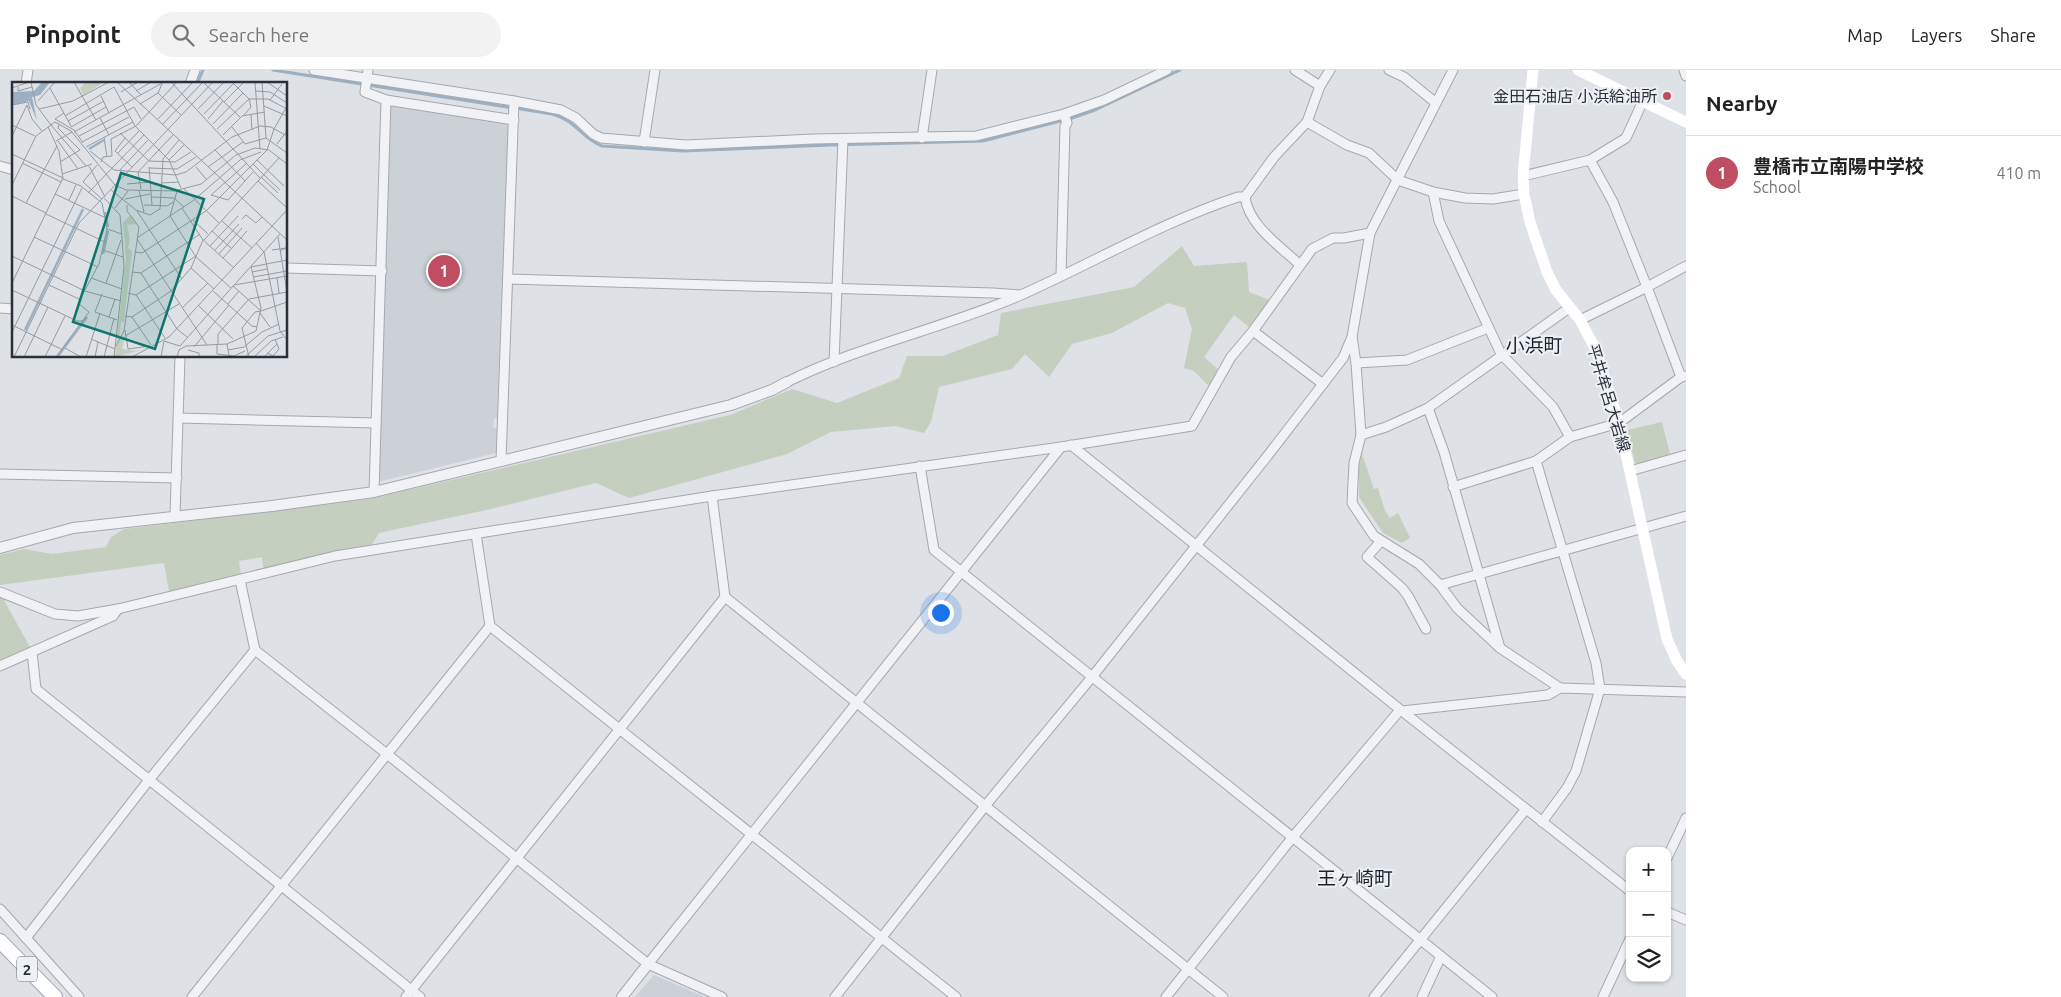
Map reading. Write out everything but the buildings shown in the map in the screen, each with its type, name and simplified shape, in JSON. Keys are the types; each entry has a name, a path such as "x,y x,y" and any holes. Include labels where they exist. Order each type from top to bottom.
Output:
{"main road":[{"name":"平井牟呂大岩線","path":"1533,70 1523,176 1524,194 1530,222 1546,272 1569,308 1580,320 1595,348 1619,423 1667,639 1677,662 1686,674"},
{"path":"1578,70 1686,122"},
{"name":"2","path":"0,941 55,997"}],"street":[{"path":"191,82 195,70"},
{"path":"314,70 367,74 568,113 593,134 601,138 686,145 843,144 989,134 1064,114 1112,96 1166,70"},
{"path":"644,142 656,70"},
{"path":"922,138 932,70"},
{"path":"1295,70 1320,86"},
{"path":"1300,265 1262,230 1247,207 1245,197 1274,157 1307,122 1320,86 1330,70"},
{"path":"1388,70 1404,77 1436,103"},
{"path":"835,997 985,806 1092,677 1343,358 1352,337 1370,233 1453,70"},
{"path":"1684,70 1686,76"},
{"path":"367,74 365,92 386,100 514,116"},
{"path":"374,492 386,100"},
{"path":"501,461 514,101"},
{"path":"1523,176 1590,160 1626,138 1643,102"},
{"path":"1061,275 1065,126 1068,124 1064,114"},
{"path":"1307,122 1347,145 1369,153 1398,180 1433,192 1465,198 1493,199 1524,194"},
{"path":"834,362 843,144"},
{"path":"1453,487 1536,461 1570,437 1619,423 1683,377 1613,202 1590,160"},
{"path":"1433,192 1439,221 1488,328 1502,354 1553,407 1570,437"},
{"path":"0,548 73,528 272,506 374,492 731,405 772,390 834,362 1020,295 1190,214 1238,197 1245,197"},
{"path":"0,592 63,616 78,616 118,610 335,556 712,496 1062,447 1192,426 1231,357 1253,331 1312,249 1333,238 1370,233"},
{"path":"1580,320 1686,266"},
{"path":"288,268 382,271"},
{"path":"508,279 1020,295"},
{"path":"1361,435 1386,427 1428,408 1569,308"},
{"path":"1356,363 1407,360 1488,328"},
{"path":"1253,331 1323,384"},
{"path":"1352,337 1356,363 1361,435 1354,463 1352,503 1374,536 1420,564 1440,585 1457,608 1500,648 1560,688"},
{"path":"175,516 180,358"},
{"path":"1428,408 1444,452 1500,648"},
{"path":"179,418 376,424"},
{"path":"1071,445 1626,888"},
{"path":"622,997 1062,447"},
{"path":"1630,471 1686,454"},
{"path":"1536,461 1596,663 1600,689 1576,771 1567,788 1542,822"},
{"path":"920,466 934,550 1492,997"},
{"path":"0,474 177,478"},
{"path":"712,496 725,597 1223,997"},
{"path":"1440,585 1562,550 1642,530 1686,516"},
{"path":"476,534 490,626 956,997"},
{"path":"1381,541 1367,557 1402,588 1426,629"},
{"path":"240,580 255,650 648,964 722,997"},
{"path":"409,994 725,597"},
{"path":"0,666 113,616 118,610"},
{"path":"192,997 490,626"},
{"path":"26,938 149,780 255,650"},
{"path":"32,652 36,690 282,886 409,994 420,997"},
{"path":"1166,997 1292,838 1401,710 1548,695 1560,688 1686,692"},
{"path":"1374,997 1526,809"},
{"path":"1671,850 1686,818"},
{"path":"0,909 79,997"},
{"path":"1671,914 1686,920"},
{"path":"1603,997 1626,948"},
{"path":"1422,997 1441,956"}],"shaded area":[{"path":"391,106 508,124 497,418 494,418 493,428 497,428 496,453 378,482"},
{"path":"654,975 705,997 635,997"}],"green space":[{"path":"1182,246 1194,266 1247,262 1249,292 1270,300 1249,327 1234,315 1204,357 1218,369 1209,386 1194,371 1184,368 1192,329 1185,308 1168,303 1112,333 1072,344 1049,377 1025,354 1012,369 939,387 931,422 924,433 895,426 831,432 787,454 629,498 596,483 491,509 379,533 371,546 264,572 262,557 239,561 241,575 169,591 164,563 0,585 0,555 24,549 52,554 106,547 111,537 124,529 370,499 730,415 792,389 837,403 899,378 907,356 943,356 998,335 1001,313 1134,287"},
{"path":"1662,422 1670,454 1638,464 1635,463 1627,430"},
{"path":"1362,454 1374,489 1378,488 1385,511 1390,518 1398,513 1410,538 1402,543 1383,533 1359,497 1359,467"},
{"path":"0,593 31,649 0,663"}],"waterway":[{"path":"198,82 203,70"},
{"path":"273,70 552,114 567,121 589,139 602,146 683,151 983,141 1072,118 1095,110 1180,70"}],"place":[{"name":"金田石油店 小浜給油所","path":"1667,96"},
{"name":"豊橋市立南陽中学校","path":"444,271"}],"district":[{"name":"小浜町","path":"1534,345"},
{"name":"王ヶ崎町","path":"1355,878"}]}
